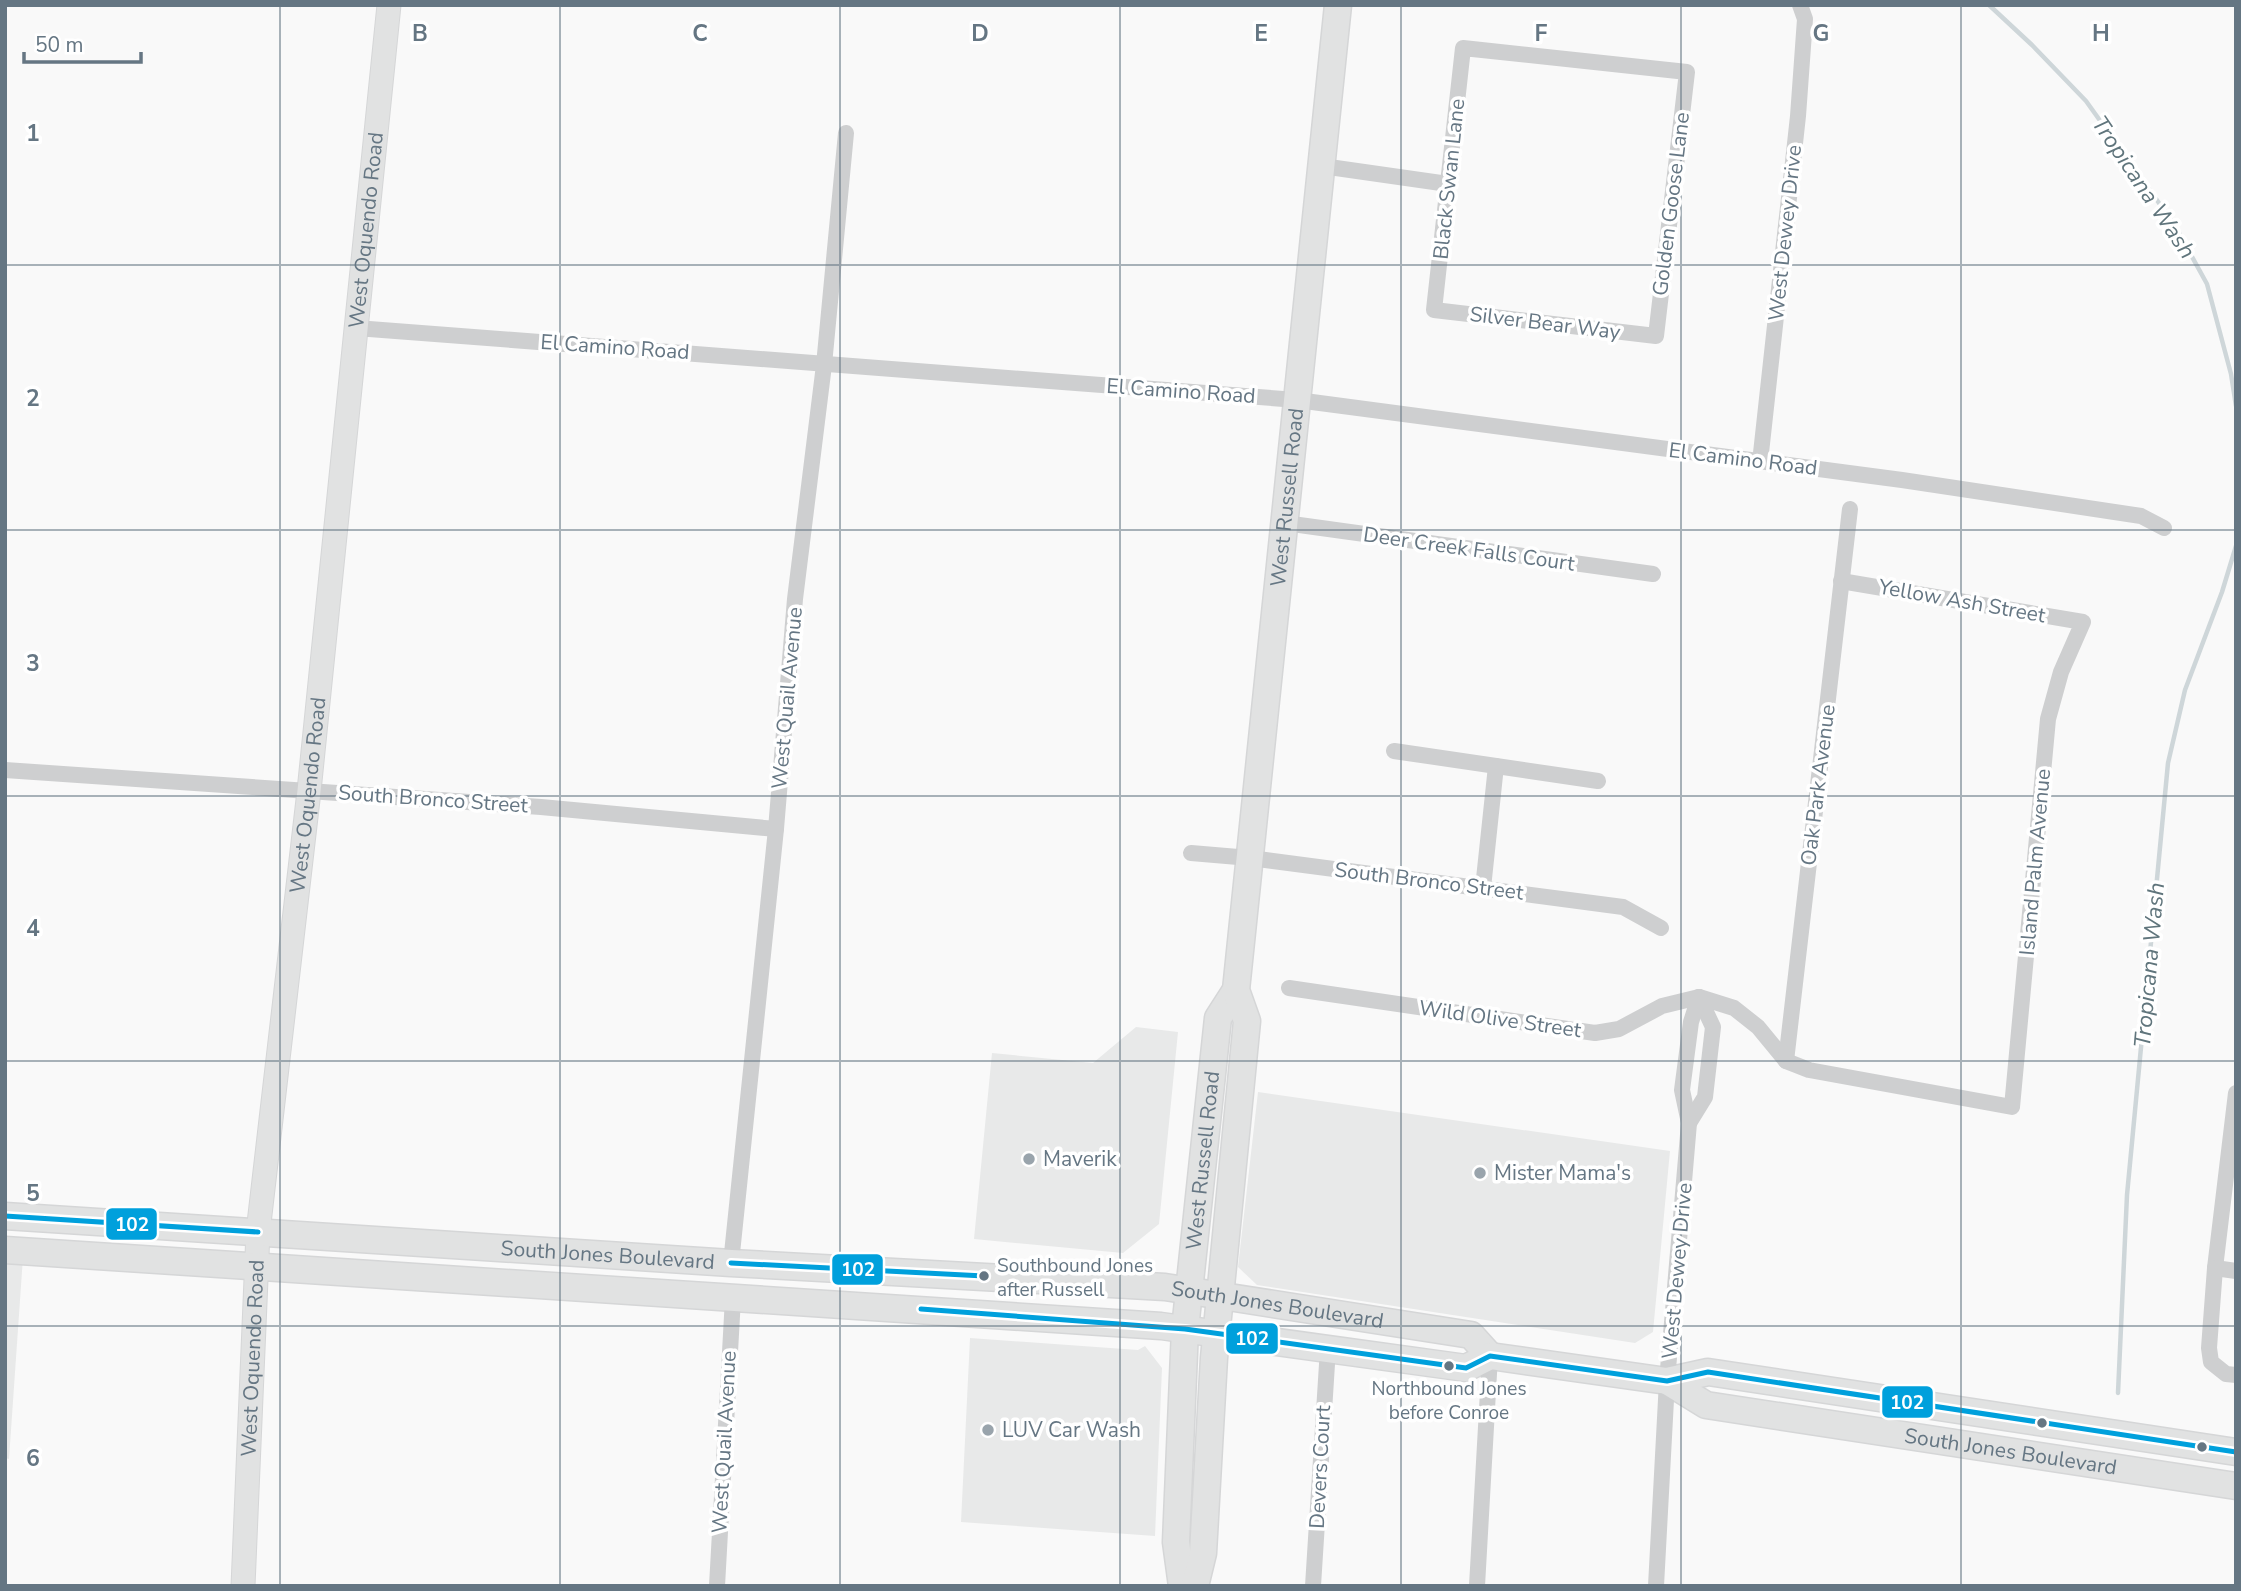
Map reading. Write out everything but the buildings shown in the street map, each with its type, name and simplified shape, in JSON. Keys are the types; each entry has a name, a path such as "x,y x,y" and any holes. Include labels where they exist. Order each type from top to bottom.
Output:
{"main road":[{"name":"West Russell Road","path":"1195,1586 1203,1553 1216,1333 1247,1021 1236,990 1338,5"},
{"name":"West Russell Road","path":"1182,1586 1176,1542 1188,1289 1218,1018 1236,990"},
{"name":"South Jones Boulevard","path":"5,1216 731,1263 1188,1289 1471,1335 1490,1356"},
{"name":"South Jones Boulevard","path":"5,1250 1185,1329 1466,1368 1490,1356 1667,1381 1708,1371 2236,1452"},
{"name":"South Jones Boulevard","path":"1667,1381 1706,1405 2236,1486"},
{"path":"1935,1440 1960,1428 1978,1429 2029,1421"}],"street":[{"name":"West Oquendo Road","path":"243,1586 258,1232 309,791 390,5"},
{"name":"West Dewey Drive","path":"1760,462 1798,116 1805,19 1800,5"},
{"name":"Golden Goose Lane","path":"1463,48 1687,72 1656,336"},
{"name":"Black Swan Lane","path":"1434,310 1463,48"},
{"name":"West Quail Avenue","path":"731,1263 776,829 794,599 824,365 846,133"},
{"path":"1322,166 1448,184"},
{"name":"Silver Bear Way","path":"1434,310 1656,336"},
{"name":"El Camino Road","path":"356,328 1297,400 1902,480 2141,516 2164,528"},
{"name":"Oak Park Avenue","path":"1786,1061 1850,509"},
{"name":"Deer Creek Falls Court","path":"1285,523 1653,575"},
{"name":"Yellow Ash Street","path":"1841,581 2083,622"},
{"name":"Island Palm Avenue","path":"1786,1061 1809,1070 2012,1107 2048,719 2061,673 2083,622"},
{"path":"1394,751 1598,781"},
{"path":"1483,888 1496,766"},
{"name":"South Bronco Street","path":"5,770 541,807 776,829"},
{"name":"South Bronco Street","path":"1191,853 1250,858 1623,907 1661,928"},
{"name":"Wild Olive Street","path":"1289,988 1595,1033 1619,1029 1662,1006 1699,997"},
{"path":"1699,997 1734,1008 1758,1027 1786,1061"},
{"name":"West Dewey Drive","path":"1656,1586 1667,1381 1689,1124 1682,1090 1690,1022 1699,997"},
{"name":"West Dewey Drive","path":"1689,1124 1705,1097 1713,1027 1699,997"},
{"path":"2236,1093 2232,1166 2215,1268 2209,1348 2211,1362 2226,1374 2236,1375"},
{"path":"2215,1268 2236,1271"},
{"name":"West Quail Avenue","path":"717,1586 733,1298"},
{"name":"Devers Court","path":"1313,1586 1328,1348"},
{"path":"1477,1586 1490,1356"}],"shaded area":[{"path":"1136,1027 1178,1032 1159,1224 1123,1253 974,1239 992,1053 1093,1063"},
{"path":"1258,1092 1670,1151 1653,1332 1635,1343 1257,1285 1238,1267"},
{"path":"5,1256 23,1257 9,1459 5,1458"},
{"path":"970,1338 1138,1350 1145,1346 1162,1368 1155,1536 961,1522"}],"waterway":[{"name":"Tropicana Wash","path":"1989,5 2086,101 2174,224 2207,284 2231,374 2236,406"},
{"name":"Tropicana Wash","path":"2118,1393 2127,1195 2168,763 2185,690 2222,592 2236,546"}],"transit line":[{"name":"102","path":"5,1216 258,1232"},
{"name":"102","path":"731,1263 984,1276"},
{"name":"102","path":"921,1309 1185,1329 1466,1368 1490,1356 1667,1381 1708,1372 2236,1452"}],"place":[{"name":"Maverik","path":"1029,1159"},
{"name":"Mister Mama's","path":"1480,1173"},
{"name":"Southbound Jones after Russell","path":"984,1276"},
{"name":"Northbound Jones before Conroe","path":"1449,1366"},
{"name":"LUV Car Wash","path":"988,1430"}]}
